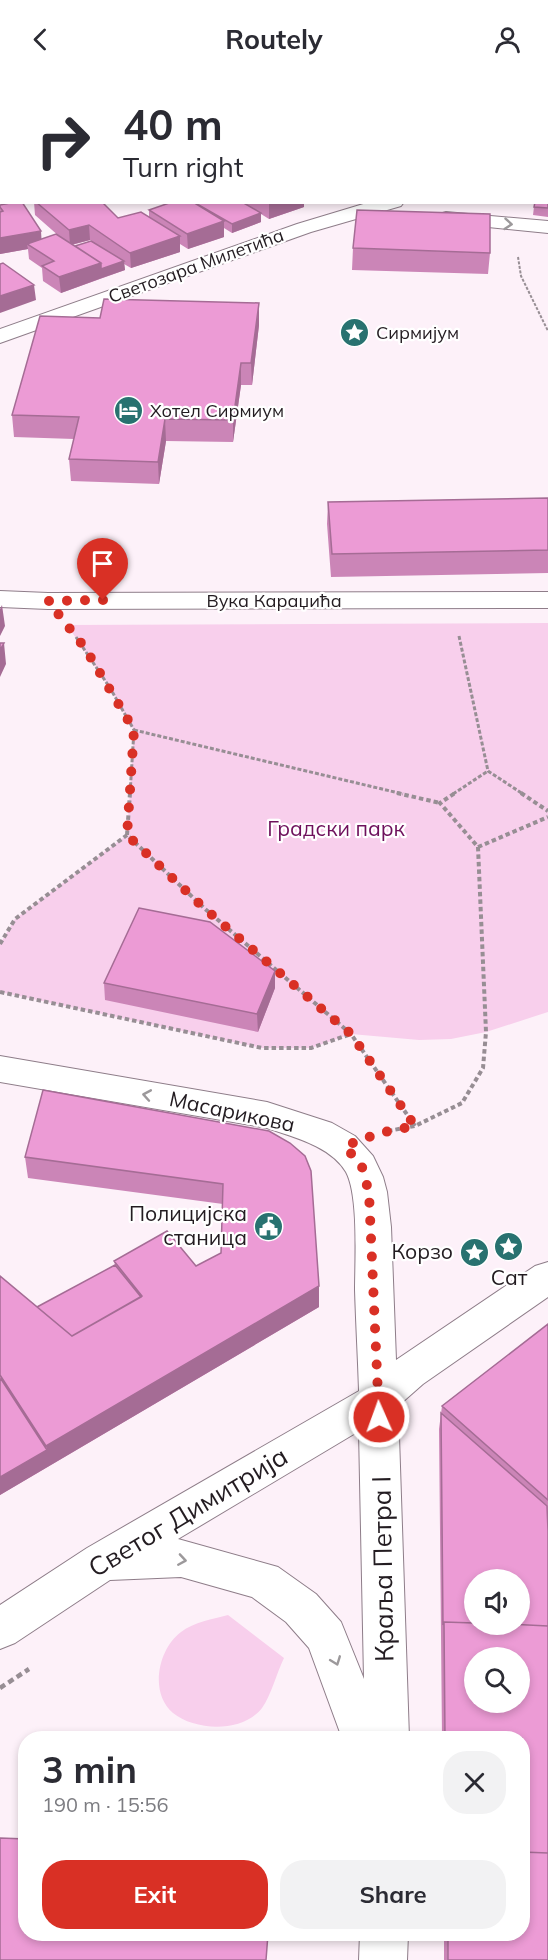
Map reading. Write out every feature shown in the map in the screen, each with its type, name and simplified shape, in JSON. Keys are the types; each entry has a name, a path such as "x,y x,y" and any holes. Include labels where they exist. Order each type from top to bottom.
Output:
{"street":[{"name":"Светозара Милетића","path":"0,336 304,228 388,204"},
{"path":"366,212 548,227"},
{"name":"Вука Караџића","path":"0,599 48,601 548,600"},
{"name":"Масарикова","path":"0,1069 267,1115 310,1129 345,1146 362,1167 369,1193 378,1400"},
{"name":"Светог Димитрија","path":"0,1629 102,1562 378,1400 409,1372 548,1277"},
{"name":"Краља Петра I","path":"378,1400 387,1731"},
{"name":"Краља Петра I","path":"102,1562 181,1558 263,1581 301,1608 326,1636 361,1731"},
{"path":"383,1960 384,1941"}],"path":[{"path":"514,224 521,276 548,331"},
{"path":"451,600 488,771 548,811"},
{"path":"0,944 15,919 127,835 134,730 85,648 48,601"},
{"path":"134,730 441,803 478,848 486,1032 483,1068 462,1102 415,1126 380,1133 345,1146"},
{"path":"441,803 488,771"},
{"path":"478,848 548,817"},
{"path":"127,835 204,908 351,1034 415,1126"},
{"path":"0,992 262,1048 311,1048 351,1034"}],"green space":[{"name":"Градски парк","path":"548,623 548,1012 486,1032 451,1039 419,1040 351,1034 311,1048 262,1048 0,992 0,944 15,919 127,835 134,730 110,688 67,625"},
{"path":"228,1615 284,1658 271,1691 262,1708 243,1722 219,1727 182,1719 173,1713 161,1694 159,1671 162,1660 173,1640 181,1632 198,1623"}],"building":[{"path":"23,204 41,231 0,238 0,212 3,211 0,205"},
{"path":"38,204 104,204 118,218 141,212 180,236 130,253 89,225 69,230"},
{"path":"166,204 196,204 224,221 187,234 149,210"},
{"path":"197,204 245,204 261,213 232,224"},
{"path":"535,204 548,204 548,208 534,207"},
{"path":"357,210 490,214 490,253 353,248"},
{"path":"56,234 101,263 59,277 42,266 54,261 27,244"},
{"path":"91,241 124,261 101,269 101,263 75,246"},
{"path":"3,263 34,285 0,296 0,264"},
{"name":"Хотел Сирмиум","path":"104,299 259,303 251,363 241,363 233,420 165,419 158,462 69,459 79,417 12,415 40,316 100,318"},
{"path":"548,498 548,550 332,554 328,502"},
{"path":"139,908 210,922 275,971 257,1014 104,983"},
{"path":"43,1090 269,1131 290,1143 305,1156 311,1171 319,1286 46,1446 0,1375 0,1276 72,1336 142,1296 114,1261 167,1231 196,1266 221,1253 223,1184 25,1157"},
{"path":"115,1265 141,1297 72,1336 37,1307"},
{"path":"548,1324 548,1500 442,1406"},
{"path":"0,1379 47,1450 0,1477"},
{"path":"441,1413 547,1506 548,1531 548,1626 530,1625 530,1569 464,1569 464,1623 444,1622 443,1625"},
{"path":"444,1622 464,1623 464,1635 530,1635 530,1625 548,1626 548,1853 530,1852 530,1731 445,1731"},
{"path":"0,1838 18,1839 18,1941 267,1941 266,1960 0,1960"},
{"path":"530,1852 548,1853 548,1960 448,1960 448,1941 530,1941"}],"place":[{"name":"Сирмијум","path":"355,333"},
{"name":"Хотел Сирмиум","path":"129,411"},
{"name":"Полицијска станица","path":"268,1226"},
{"name":"Сат","path":"509,1247"},
{"name":"Корзо","path":"474,1252"}],"route":[{"path":"103,600 48,601 85,648 134,730 127,835 204,908 351,1034 415,1126 380,1133 345,1146 362,1167 369,1193 379,1417"}]}
